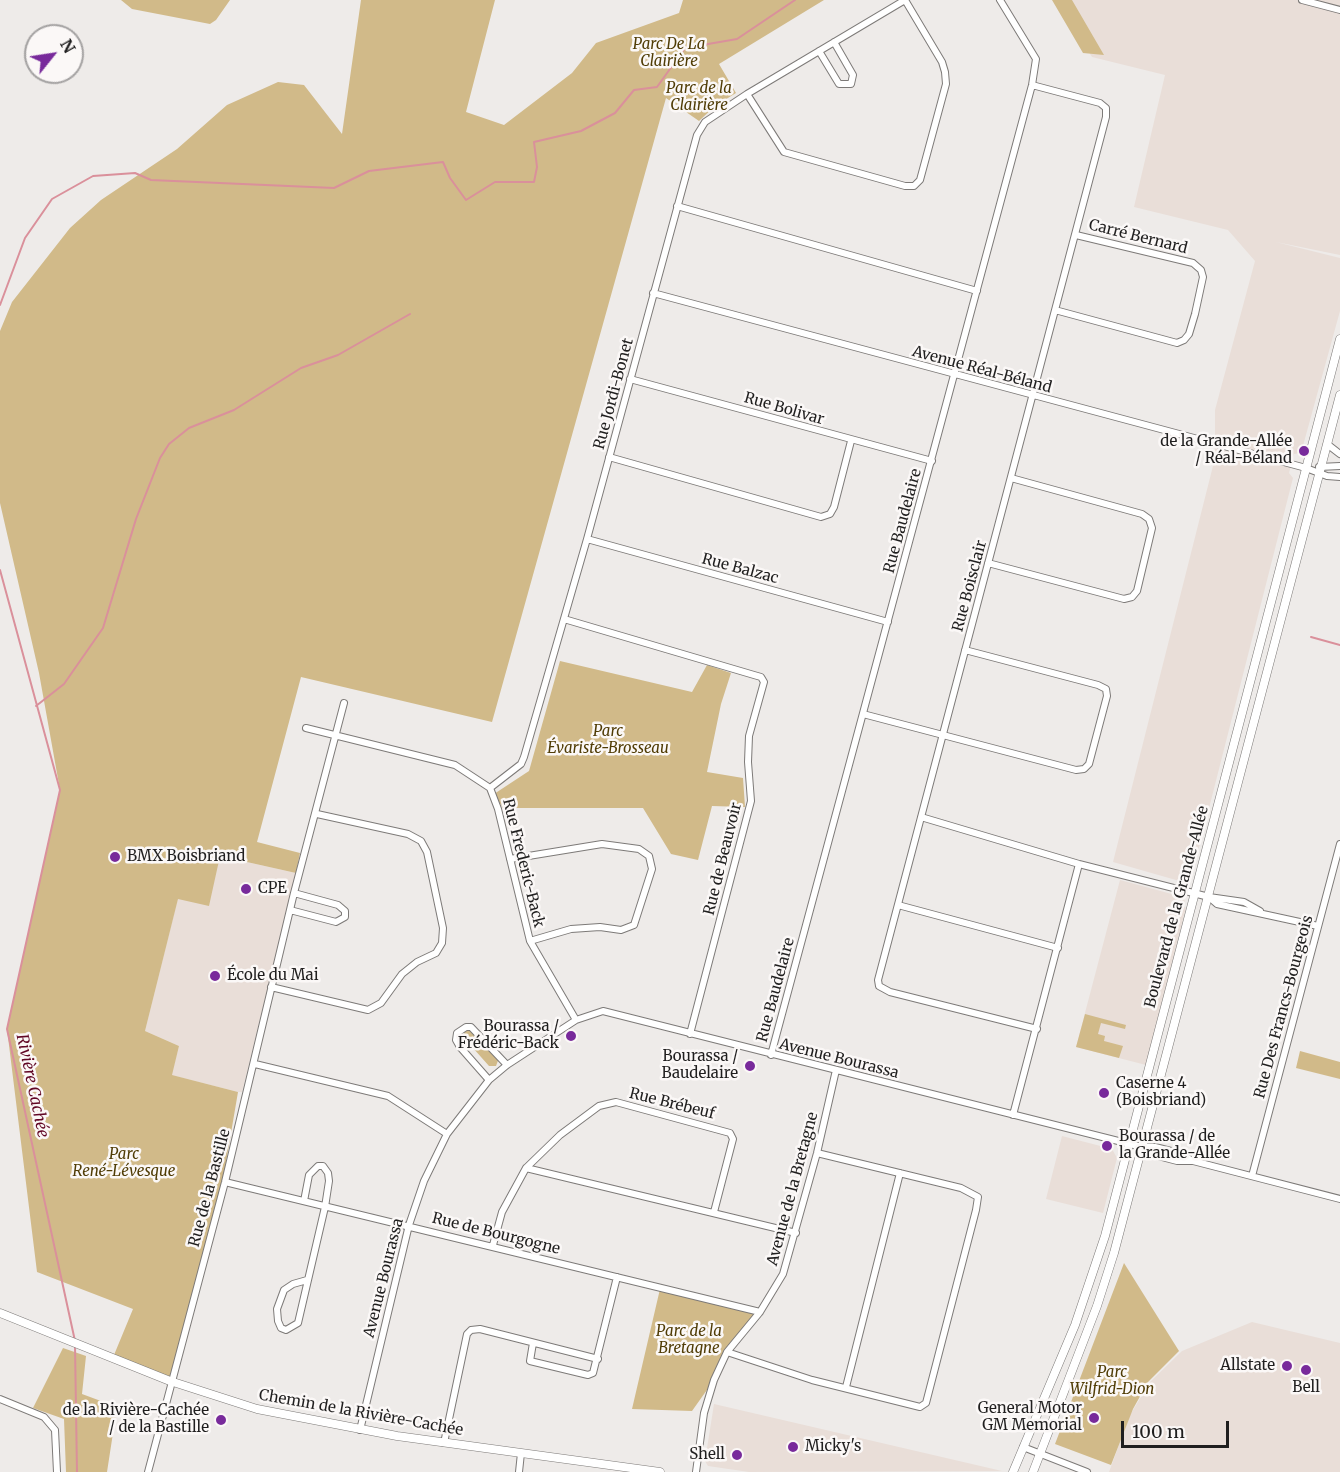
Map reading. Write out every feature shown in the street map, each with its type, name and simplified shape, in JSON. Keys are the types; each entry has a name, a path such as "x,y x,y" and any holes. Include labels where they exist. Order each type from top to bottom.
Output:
{"street":[{"path":"747,94 784,152 905,186 914,186 920,180 946,84 942,62 905,0"},
{"name":"Rue Jordi-Bonet","path":"490,788 521,764 524,757 587,539 696,135 705,122 747,94 905,0"},
{"name":"Rue Baudelaire","path":"771,1055 1032,85 1036,59 1000,0"},
{"path":"1302,0 1340,10"},
{"path":"819,51 839,84 851,84 854,75 834,42"},
{"name":"Rue Boisclair","path":"1032,85 1101,103 1106,108 1076,235 878,980 879,986 890,992 1037,1029"},
{"path":"678,206 977,291"},
{"name":"Carré Bernard","path":"1055,310 1177,343 1184,340 1188,334 1194,314 1203,277 1201,270 1192,263 1076,235"},
{"name":"Avenue Réal-Béland","path":"652,293 1033,396 1320,470"},
{"name":"Boulevard de la Grande-Allée","path":"1013,1472 1076,1325 1105,1236 1340,339"},
{"name":"Rue Bolivar","path":"630,379 851,441 932,461"},
{"name":"Boulevard de la Grande-Allée","path":"1033,1472 1105,1283 1340,395"},
{"path":"609,458 821,517 830,514 834,507 851,441"},
{"path":"1327,444 1340,454"},
{"path":"1320,470 1340,466"},
{"path":"1320,470 1340,477"},
{"path":"988,563 1124,599 1132,597 1137,591 1152,528 1149,519 1142,514 1011,478"},
{"name":"Rue Balzac","path":"587,539 888,622"},
{"name":"Rue de Beauvoir","path":"564,619 761,677 764,682 749,736 751,801 690,1035"},
{"path":"863,714 1076,770 1084,769 1089,764 1101,725 1107,696 1106,689 965,650"},
{"name":"Rue de la Bastille","path":"148,1472 170,1381 225,1182 294,893 317,814 344,703"},
{"name":"Rue Frederic-Back","path":"306,728 455,765 490,788 530,941 576,1020"},
{"path":"271,987 368,1010 381,1003 402,974 417,962 436,952 442,943 443,928 427,852 422,841 408,834 317,814"},
{"path":"921,817 1079,864 1209,897 1217,904 1242,910 1260,911 1318,926"},
{"path":"510,859 602,843 639,849 649,856 652,868 634,925 621,930 600,927 571,928 530,941"},
{"name":"Rue Des Francs-Bourgeois","path":"1252,1176 1340,844"},
{"path":"1013,1115 1079,864"},
{"path":"290,910 336,922 345,917 345,911 338,905 294,893"},
{"path":"897,905 1058,948"},
{"name":"Avenue Bourassa","path":"360,1430 409,1226 424,1181 447,1134 489,1080 507,1065 576,1020 603,1011 690,1035 1142,1147"},
{"path":"489,1080 460,1047 456,1040 457,1033 466,1027 471,1027 507,1065"},
{"path":"255,1064 388,1096 447,1134"},
{"name":"Avenue de la Bretagne","path":"696,1472 706,1406 714,1380 727,1352 760,1312 783,1274 817,1153 836,1070"},
{"name":"Rue Brébeuf","path":"493,1245 502,1212 526,1168 560,1134 599,1106 616,1102 730,1133 733,1139 714,1212"},
{"path":"1142,1147 1150,1146 1179,1153 1193,1161 1340,1198"},
{"path":"727,1352 812,1380 920,1407 926,1403 978,1197 961,1188 817,1153"},
{"path":"304,1201 309,1175 318,1166 323,1166 328,1173 329,1181 325,1207 298,1323 286,1330 281,1328 277,1309 284,1290 293,1284 307,1280"},
{"path":"526,1168 796,1233"},
{"path":"846,1387 900,1173"},
{"name":"Rue de Bourgogne","path":"225,1182 493,1245 760,1312"},
{"path":"533,1343 530,1360 588,1376 593,1373 617,1277"},
{"name":"Chemin de la Rivière-Cachée","path":"0,1313 170,1381 257,1410 444,1443 625,1470 660,1472"},
{"path":"444,1443 466,1334 480,1329 598,1359"},
{"path":"0,1399 44,1417 55,1430 57,1472"},
{"path":"1023,1447 1087,1472"},
{"path":"519,1472 521,1453"}],"shaded area":[{"path":"1056,0 1340,0 1340,255 1276,242 1340,258 1340,311 1301,453 1294,454 1289,473 1293,478 1191,879 1183,882 1113,862 1215,458 1215,410 1255,261 1228,230 1134,207 1165,75 1092,57"},
{"name":"École du Mai","path":"220,856 296,873 242,1092 171,1075 179,1046 145,1031 178,898"},
{"path":"1120,880 1179,896 1185,901 1182,906 1186,908 1146,1065 1076,1047"},
{"path":"1062,1136 1112,1149 1117,1158 1103,1213 1046,1199"},
{"path":"1252,1322 1340,1343 1340,1472 1109,1472 1130,1415 1150,1382 1182,1351"},
{"path":"714,1404 1002,1471 749,1472 708,1466 705,1461"}],"green space":[{"path":"121,0 230,0 216,20 210,24 132,9"},
{"path":"361,0 495,0 466,112 504,125 572,73 596,43 679,13 683,0 824,0 719,64 736,93 715,106 699,121 666,98 492,722 301,677 257,842 300,853 296,873 220,856 209,906 178,899 145,1031 179,1046 172,1075 238,1092 223,1180 170,1379 114,1355 133,1309 37,1272 7,1029 60,790 39,673 0,503 0,331 12,302 70,228 101,200 177,149 227,105 278,82 304,85 342,134"},
{"path":"1052,0 1072,0 1104,55 1083,53"},
{"name":"Parc Évariste-Brosseau","path":"560,661 692,692 707,665 731,673 721,704 707,772 743,778 745,807 712,806 698,860 671,854 643,808 503,808 494,794 529,771"},
{"path":"1085,1014 1126,1025 1125,1029 1101,1023 1098,1034 1105,1036 1104,1041 1123,1046 1119,1058 1076,1047"},
{"path":"474,1028 499,1058 496,1066 489,1066 465,1039 464,1032"},
{"path":"1300,1051 1340,1062 1340,1079 1296,1068"},
{"name":"Parc Wilfrid-Dion","path":"1124,1263 1179,1351 1148,1382 1133,1409 1111,1465 1055,1444"},
{"name":"Parc de la Bretagne","path":"660,1289 760,1312 727,1352 714,1380 692,1411 632,1409"},
{"path":"63,1348 86,1356 82,1394 117,1407 107,1472 66,1472 64,1419 33,1408"}],"waterway":[{"path":"0,305 25,238 52,199 93,176 135,173 151,180 334,188 369,171 443,162 450,178 466,200 495,182 534,182 537,167 534,142 581,131 615,113 634,90 657,87 685,48 737,39 795,0"},
{"path":"36,706 64,684 103,628 136,519 160,458 169,444 189,428 234,410 301,368 338,355 410,314"},
{"name":"Rivière Cachée","path":"0,570 60,790 7,1029 75,1341"},
{"path":"1311,637 1340,645"},
{"name":"Rivière Cachée","path":"75,1346 77,1472"}],"place":[{"name":"de la Grande-Allée / Réal-Béland","path":"1304,451"},
{"name":"BMX Boisbriand","path":"115,857"},
{"name":"CPE","path":"246,889"},
{"name":"École du Mai","path":"215,976"},
{"name":"Bourassa / Frédéric-Back","path":"571,1036"},
{"name":"Bourassa / Baudelaire","path":"750,1066"},
{"name":"Caserne 4 (Boisbriand)","path":"1104,1093"},
{"name":"Bourassa / de la Grande-Allée","path":"1107,1146"},
{"name":"Allstate","path":"1287,1366"},
{"name":"Bell","path":"1306,1370"},
{"name":"General Motor GM Memorial","path":"1094,1418"},
{"name":"de la Rivière-Cachée / de la Bastille","path":"221,1420"},
{"name":"Micky's","path":"793,1447"},
{"name":"Shell","path":"737,1455"}],"park label":[{"name":"Parc De La Clairière","path":"669,54"},
{"name":"Parc de la Clairière","path":"699,98"},
{"name":"Parc René-Lévesque","path":"124,1164"}]}
